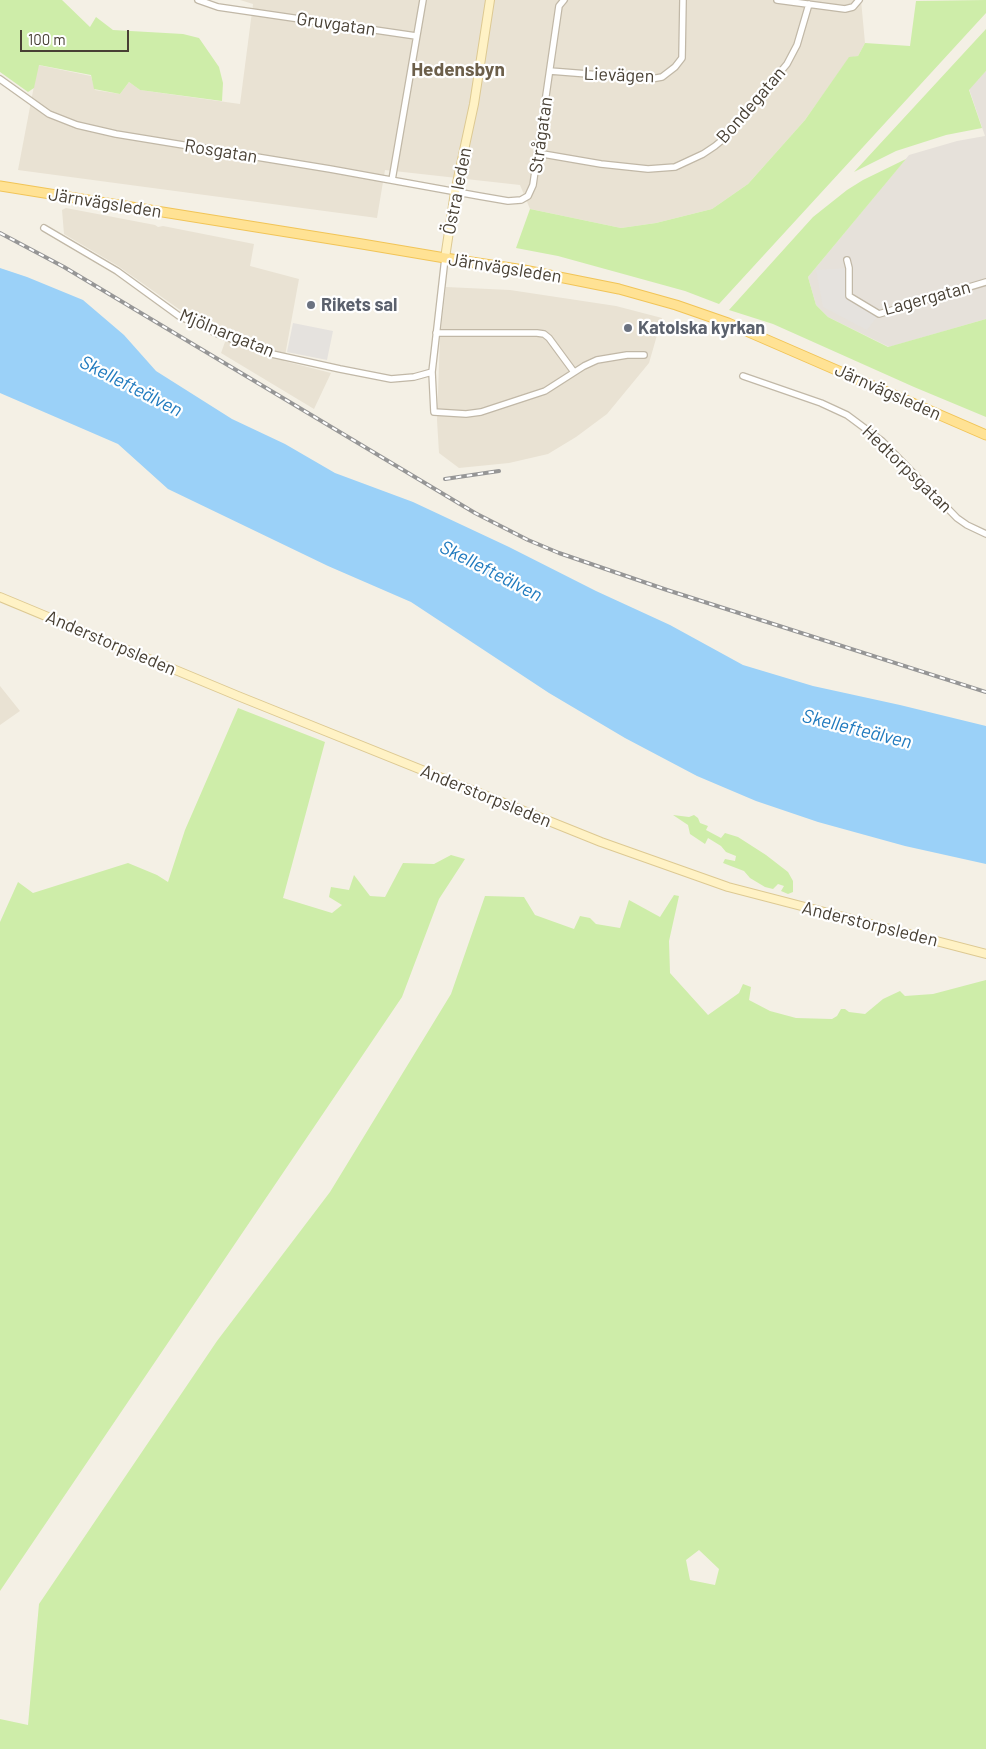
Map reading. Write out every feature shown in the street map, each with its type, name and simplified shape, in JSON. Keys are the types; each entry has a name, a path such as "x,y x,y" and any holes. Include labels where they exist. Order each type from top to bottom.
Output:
{"main road":[{"name":"Östra leden","path":"445,258 455,192 474,104 490,0"},
{"name":"Järnvägsleden","path":"0,186 592,282 728,323 986,435"},
{"name":"Anderstorpsleden","path":"0,597 238,696 601,842 728,887 986,954"}],"street":[{"name":"Gruvgatan","path":"198,0 218,7 416,36"},
{"path":"392,180 423,0"},
{"name":"Strågatan","path":"455,192 508,201 521,200 528,196 533,185 559,6 564,0"},
{"name":"Lievägen","path":"550,71 651,79 662,77 676,67 682,58 683,0"},
{"path":"777,0 845,9 853,7 859,0"},
{"name":"Bondegatan","path":"537,153 648,169 675,167 702,154 716,146 727,136 787,64 797,45 809,4"},
{"name":"Rosgatan","path":"0,79 49,114 76,126 455,192"},
{"name":"Mjölnargatan","path":"44,228 117,271 179,316 272,354 391,379 432,372"},
{"name":"Östra leden","path":"445,258 432,372 434,412 466,414 507,405 545,391 574,372"},
{"name":"Lagergatan","path":"847,260 849,268 849,296 878,314 986,282"},
{"path":"436,333 537,332 549,338 574,372 597,360 612,356 627,354 644,355"},
{"name":"Hedtorpsgatan","path":"743,376 847,414 882,441 957,518 986,534"}],"shaded area":[{"path":"240,0 861,0 865,43 858,56 849,58 805,120 748,184 712,209 656,223 621,228 530,209 520,185 385,170 377,218 18,170 38,65 91,76 95,90 120,94 129,82 140,90 240,104 253,4"},
{"path":"986,71 986,319 889,347 828,317 816,305 808,277 909,155 957,141 985,136 969,89"},
{"path":"66,208 254,244 250,266 299,279 284,361 331,373 314,409 221,353 229,331 183,312 118,266 64,234 62,210"},
{"path":"849,268 849,296 879,314 867,330 823,307 816,270"},
{"path":"446,287 510,290 616,306 662,318 649,363 607,414 576,437 548,454 509,463 459,468 439,453 437,420 440,337"},
{"path":"293,323 333,331 327,360 287,352"},
{"path":"0,686 20,711 0,725"}],"green space":[{"path":"0,0 62,0 90,27 96,17 113,30 183,34 199,38 219,67 223,83 222,101 140,90 129,82 120,94 94,89 91,75 39,65 34,88 28,92 0,72"},
{"path":"986,0 986,13 719,304 685,291 558,256 516,248 530,209 621,228 656,223 712,209 748,184 805,120 849,57 858,56 865,43 910,46 916,1"},
{"path":"986,29 986,71 969,90 982,128 946,135 896,151 854,172"},
{"path":"906,159 808,277 816,305 828,317 888,347 986,319 986,417 773,324 729,310 813,217 863,180"},
{"path":"238,708 325,742 283,898 332,913 342,905 329,897 331,887 349,890 354,875 370,896 385,897 403,863 434,864 451,855 465,859 439,899 402,997 0,1591 0,922 18,882 33,893 128,863 157,875 168,882 185,830"},
{"path":"673,815 689,817 694,815 700,823 708,826 706,830 721,838 725,833 738,837 788,872 793,881 793,892 788,894 781,891 784,886 778,884 773,889 765,887 750,878 744,871 723,863 725,859 735,861 736,856 726,852 721,846 708,838 705,844 690,834 688,825"},
{"path":"674,895 679,896 669,941 670,973 708,1015 739,993 743,984 751,987 749,1000 770,1011 796,1018 832,1019 837,1016 841,1009 865,1014 883,999 900,991 905,996 933,994 986,980 986,1749 0,1749 0,1719 28,1725 39,1604 217,1341 330,1192 451,994 485,896 524,897 535,915 574,929 580,916 590,918 596,924 620,928 629,900 660,917","holes":["699,1550 719,1569 715,1585 690,1580 686,1560"]}],"water":[{"name":"Skellefteälven","path":"0,268 83,300 124,335 156,371 232,419 285,444 335,473 413,502 509,547 596,591 670,625 743,665 813,686 986,726 986,864 905,846 818,822 756,801 697,776 625,738 549,693 411,602 328,566 168,489 118,444 0,393"}],"railway":[{"path":"0,233 64,267 475,513 528,540 559,553 667,590 986,692"},
{"path":"445,479 499,471"}],"place":[{"name":"Rikets sal","path":"311,305"},
{"name":"Katolska kyrkan","path":"628,328"}],"district":[{"name":"Hedensbyn","path":"458,70"}]}
